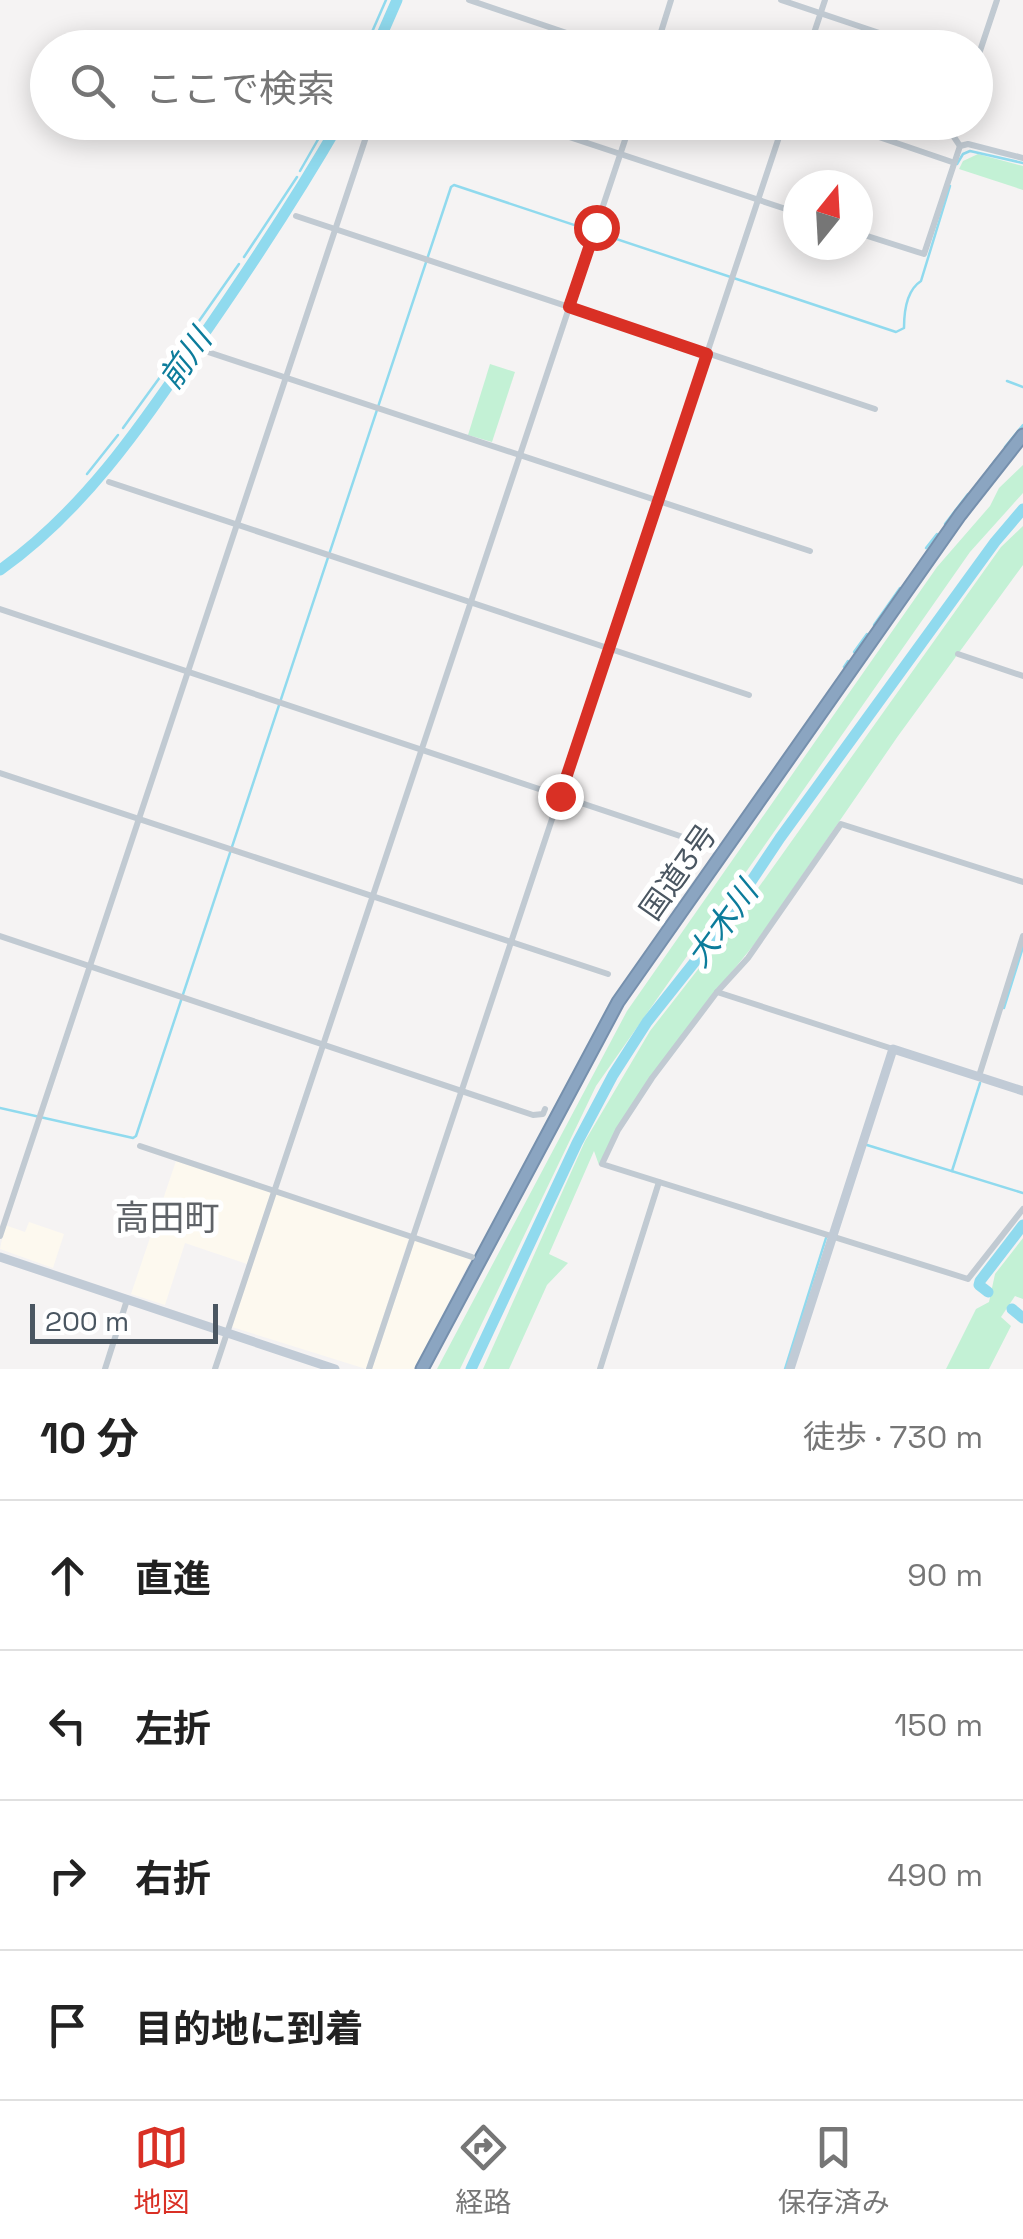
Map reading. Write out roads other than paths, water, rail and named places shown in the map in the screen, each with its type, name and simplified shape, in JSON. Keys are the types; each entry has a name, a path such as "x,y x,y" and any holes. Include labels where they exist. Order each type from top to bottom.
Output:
{"highway":[{"name":"国道3号","path":"422,1369 618,1002 960,515 1023,435"}],"street":[{"path":"469,0 558,30"},
{"path":"662,30 672,0"},
{"path":"780,0 871,30"},
{"path":"815,30 824,0"},
{"path":"987,30 997,0"},
{"path":"0,1236 365,140"},
{"path":"578,140 783,208"},
{"path":"215,1369 624,140"},
{"path":"368,1369 778,140"},
{"path":"888,140 952,162"},
{"path":"956,140 960,146"},
{"path":"873,237 924,254 960,146 968,144 1023,158"},
{"path":"296,216 875,410"},
{"path":"190,341 205,351 810,551"},
{"path":"109,482 748,695"},
{"path":"0,609 686,838"},
{"path":"958,654 1023,676"},
{"path":"0,773 608,974"},
{"path":"1023,882 841,824 763,938 652,1078 618,1130 602,1164 968,1280 1023,1209"},
{"path":"0,936 533,1114 544,1114 545,1108"},
{"path":"978,1076 1023,936"},
{"path":"717,992 1023,1091"},
{"path":"790,1369 893,1049"},
{"path":"140,1146 472,1257"},
{"path":"600,1369 659,1182"},
{"path":"0,1257 333,1369"},
{"path":"105,1369 127,1300"}],"waterway":[{"path":"373,30 386,0"},
{"name":"前川","path":"384,30 397,0"},
{"path":"300,171 318,140"},
{"name":"前川","path":"0,570 83,496 130,438 251,264 329,140"},
{"path":"957,164 970,151 1023,163"},
{"path":"244,257 297,177"},
{"path":"0,1108 136,1136 451,187 896,332 904,328 907,302 921,281 950,186"},
{"path":"185,341 239,264"},
{"path":"123,428 179,351"},
{"path":"1007,381 1023,387"},
{"path":"1005,447 1023,425"},
{"path":"87,474 118,435"},
{"path":"988,470 997,458"},
{"path":"945,524 968,494"},
{"name":"大木川","path":"471,1369 577,1143 647,1022 712,940 780,838 1023,509"},
{"path":"926,548 937,534"},
{"path":"874,625 900,588"},
{"path":"854,652 867,634"},
{"path":"844,667 848,661"},
{"path":"1004,1008 1023,947"},
{"path":"952,1171 980,1083"},
{"path":"867,1145 1023,1193"},
{"path":"988,1292 979,1285 980,1281 1023,1225"},
{"path":"785,1369 826,1238"},
{"path":"1012,1309 1023,1318"}],"district":[{"name":"高田町","path":"167,1218"}]}
